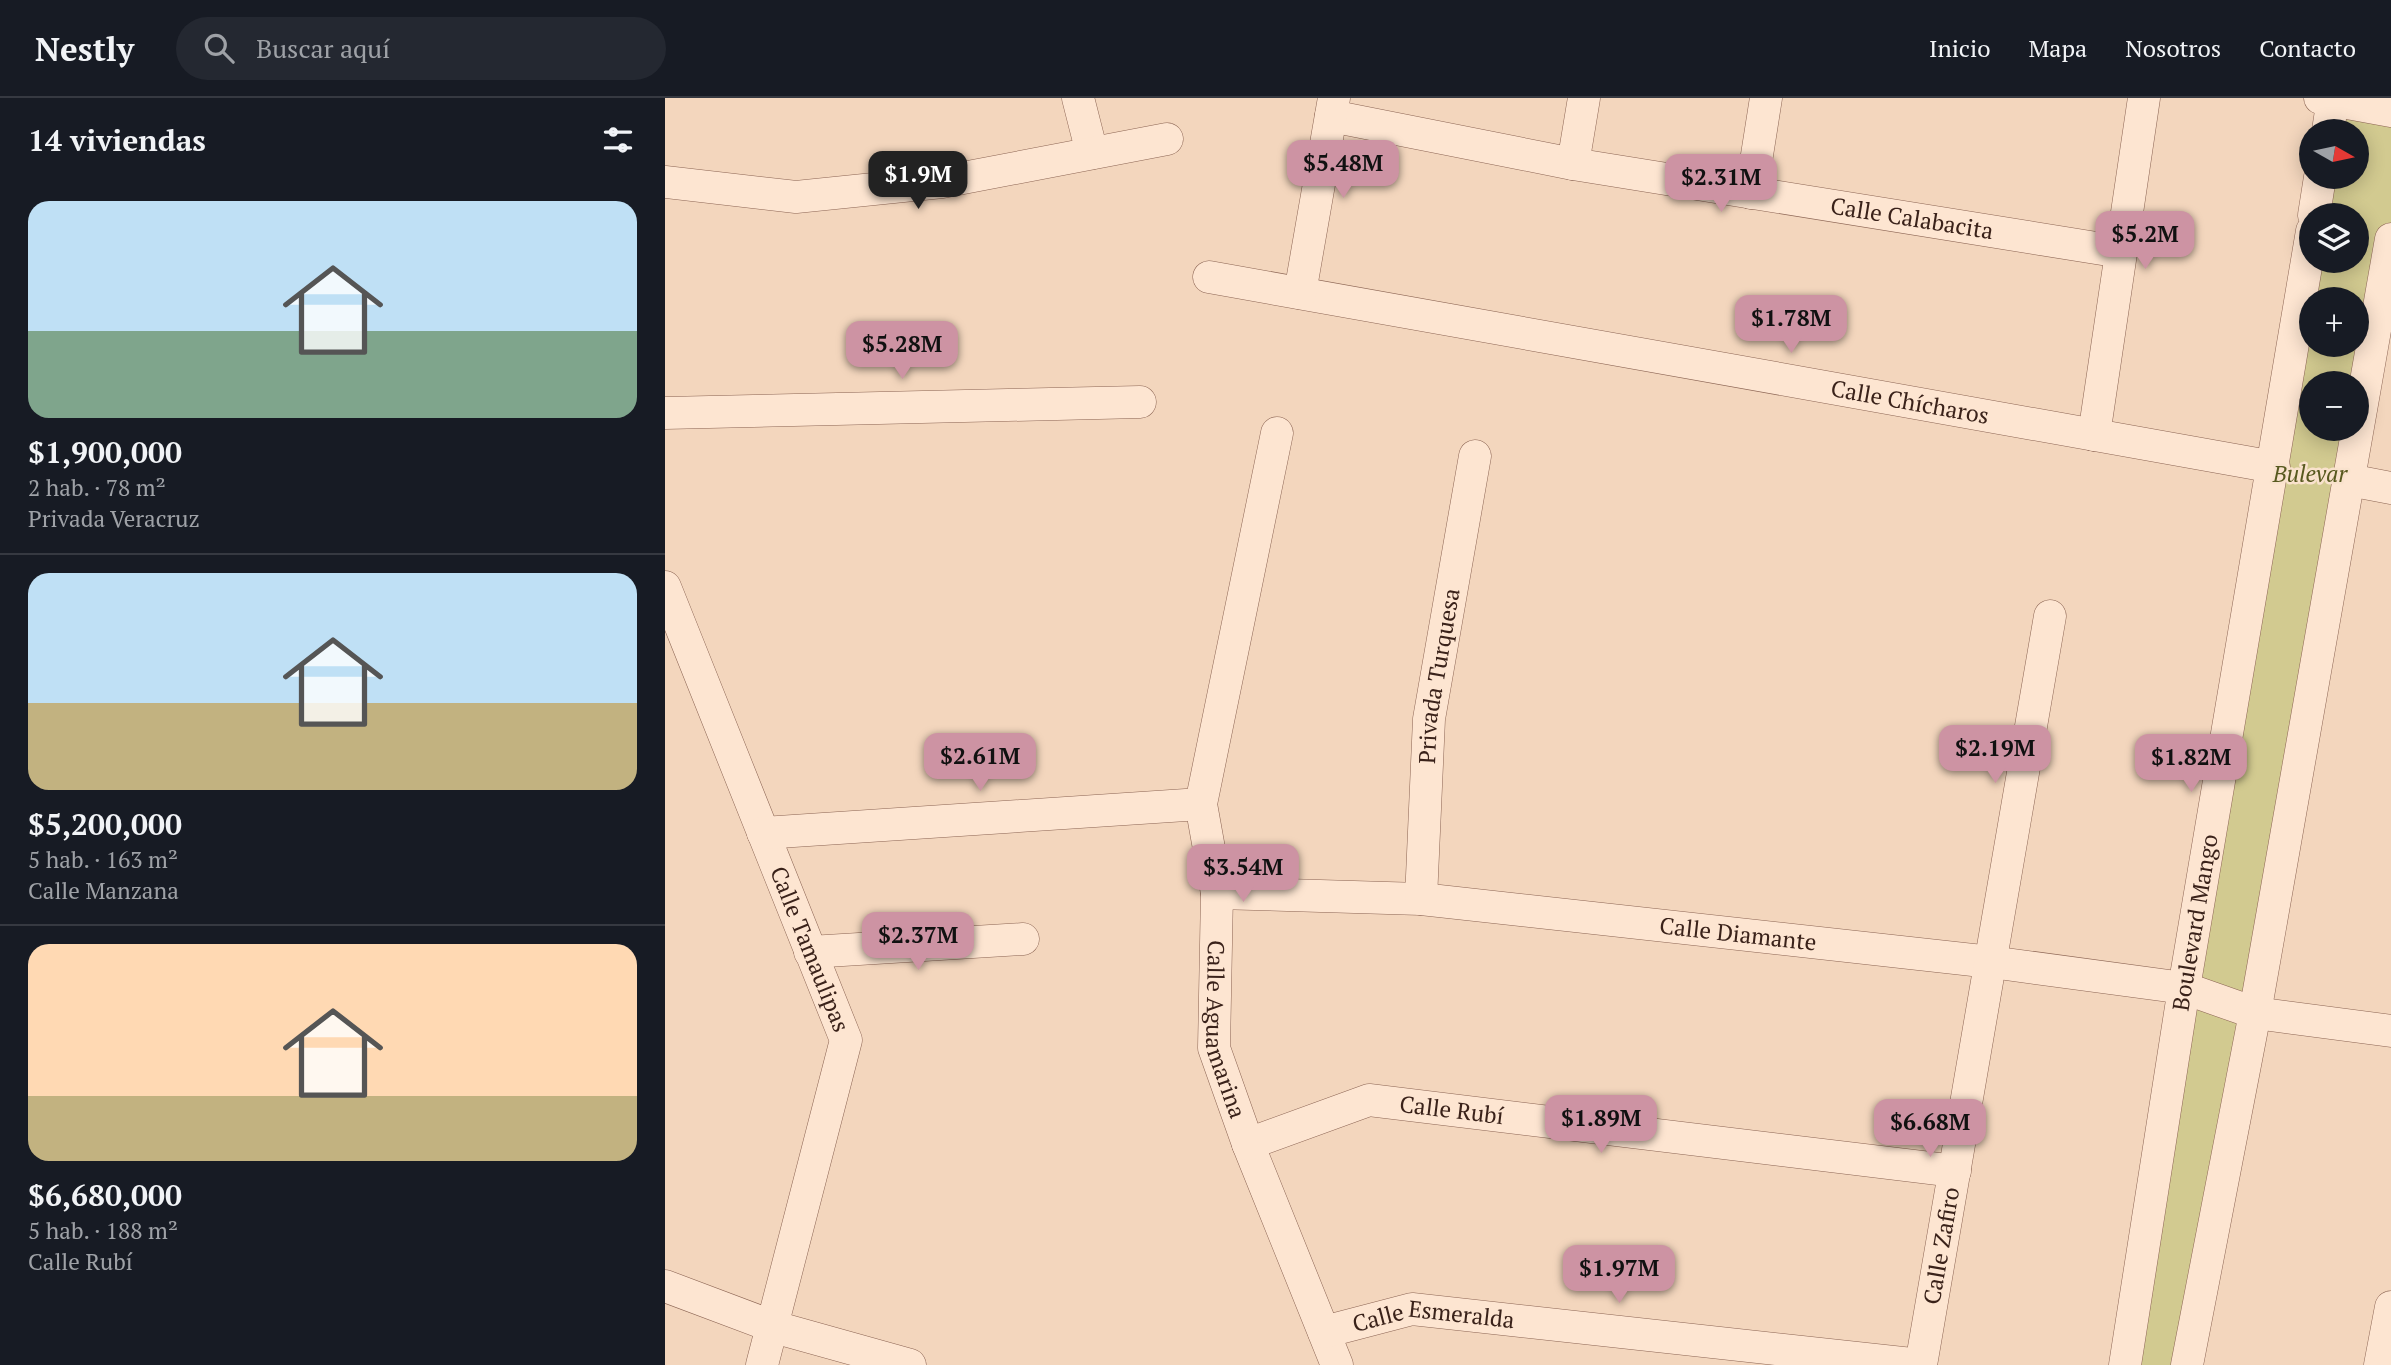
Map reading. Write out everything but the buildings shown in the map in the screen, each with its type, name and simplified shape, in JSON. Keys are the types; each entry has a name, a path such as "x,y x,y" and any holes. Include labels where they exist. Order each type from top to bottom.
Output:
{"street":[{"path":"1078,98 1092,153"},
{"path":"1573,164 1584,98"},
{"path":"1751,193 1766,98"},
{"path":"2094,435 2144,98"},
{"path":"2328,119 2329,99 2391,111"},
{"path":"1300,293 1333,107"},
{"name":"Calle Calabacita","path":"1333,107 1573,164 2121,252"},
{"path":"665,182 796,197 941,182 1167,139"},
{"path":"2187,1365 2255,1013 2391,239"},
{"name":"Boulevard Mango","path":"2125,1365 2184,988 2305,273"},
{"name":"Calle Chícharos","path":"1209,277 2274,467"},
{"path":"665,412 1140,402"},
{"name":"Calle Aguamarina","path":"1276,433 1201,804 1217,893 1214,1048 1248,1144 1337,1365"},
{"name":"Privada Turquesa","path":"1421,900 1429,719 1475,456"},
{"path":"2349,480 2391,488"},
{"name":"Calle Tamaulipas","path":"665,587 846,1040 774,1327 762,1365"},
{"name":"Calle Zafiro","path":"1921,1365 2050,616"},
{"path":"763,833 1201,804"},
{"name":"Calle Diamante","path":"1217,893 1421,900 1991,962 2184,988 2255,1013 2391,1031"},
{"path":"810,951 1023,939"},
{"name":"Calle Rubí","path":"1248,1144 1369,1100 1955,1171"},
{"path":"665,1286 774,1327 910,1365"},
{"path":"2380,1365 2391,1307"},
{"name":"Calle Esmeralda","path":"1324,1332 1412,1309 1921,1365"}],"green space":[{"name":"Bulevar","path":"2333,100 2391,111 2391,239 2368,371 2299,371 2299,441 2356,441 2255,1013 2187,1365 2125,1365 2184,988 2299,303 2299,357 2369,357 2369,287 2302,287 2304,273 2369,273 2369,203 2316,203 2318,189 2369,189 2369,119 2330,119"}]}
